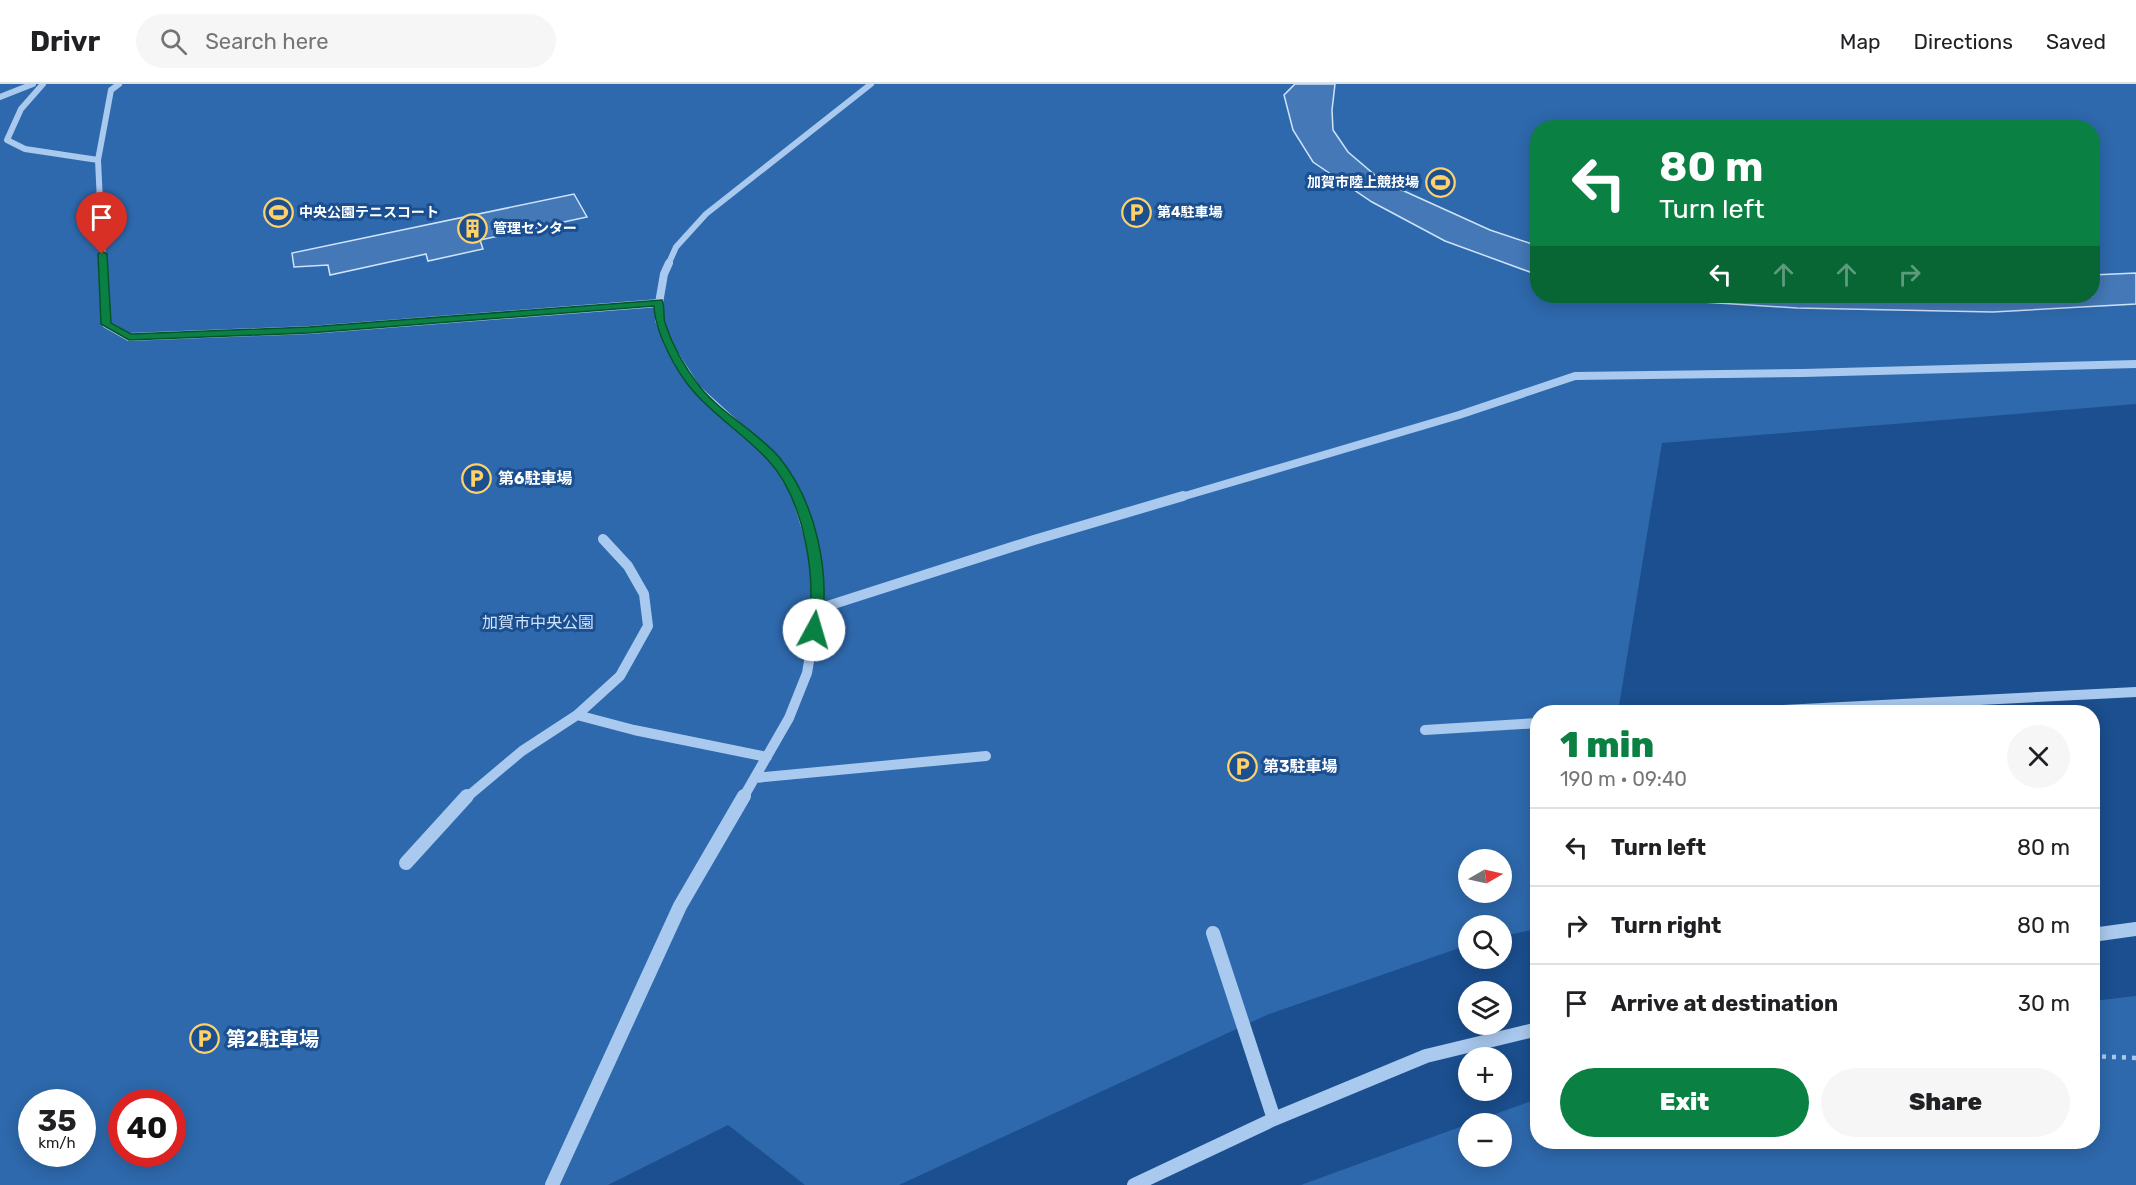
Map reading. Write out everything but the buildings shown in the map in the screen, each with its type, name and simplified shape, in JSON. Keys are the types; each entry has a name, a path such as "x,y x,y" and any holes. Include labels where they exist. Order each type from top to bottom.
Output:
{"street":[{"path":"0,97 33,84"},
{"path":"43,84 32,93 11,125 7,140 25,149 98,160"},
{"path":"119,84 111,90 98,160 106,324 129,337 309,330 659,303"},
{"path":"552,1185 680,906 789,718 807,673 818,609 815,558 800,500 774,459 697,389 669,345 659,320 659,303 664,274 676,247 706,214 871,84"},
{"path":"818,609 1034,540 1459,416 1575,376 1803,373 2136,364"},
{"path":"406,863 473,790 522,751 577,715 620,676 648,626 644,594 628,566 603,539"},
{"path":"1880,705 2136,692"},
{"path":"577,715 634,730 767,757"},
{"path":"1425,730 1530,723"},
{"path":"754,778 856,771 986,756"},
{"path":"2100,934 2136,929"},
{"path":"1213,933 1274,1119"},
{"path":"1134,1185 1274,1119 1426,1056 1530,1031"}],"path":[{"path":"2100,1056 2136,1058"}],"green space":[{"name":"加賀市中央公園","path":"0,84 2136,84 2136,404 1662,443 1619,705 1530,705 1530,930 1512,934 1512,915 1458,915 1458,948 1269,1014 899,1185 805,1185 728,1125 608,1185 0,1185"},
{"path":"2136,996 2136,1185 1301,1185 1458,1128 1458,1167 1512,1167 1512,1113 1498,1113 1530,1102 1530,1149 2100,1149 2100,1000"}],"place":[{"name":"加賀市陸上競技場","path":"1440,182"},
{"name":"中央公園テニスコート","path":"278,212"},
{"name":"第4駐車場","path":"1136,212"},
{"name":"管理センター","path":"472,228"},
{"name":"第6駐車場","path":"477,478"},
{"name":"第3駐車場","path":"1242,766"},
{"name":"第2駐車場","path":"205,1039"}],"route":[{"path":"102,254 106,324 129,337 309,330 659,303 659,320 669,345 697,389 774,459 800,500 815,558 818,609 814,630"}]}
